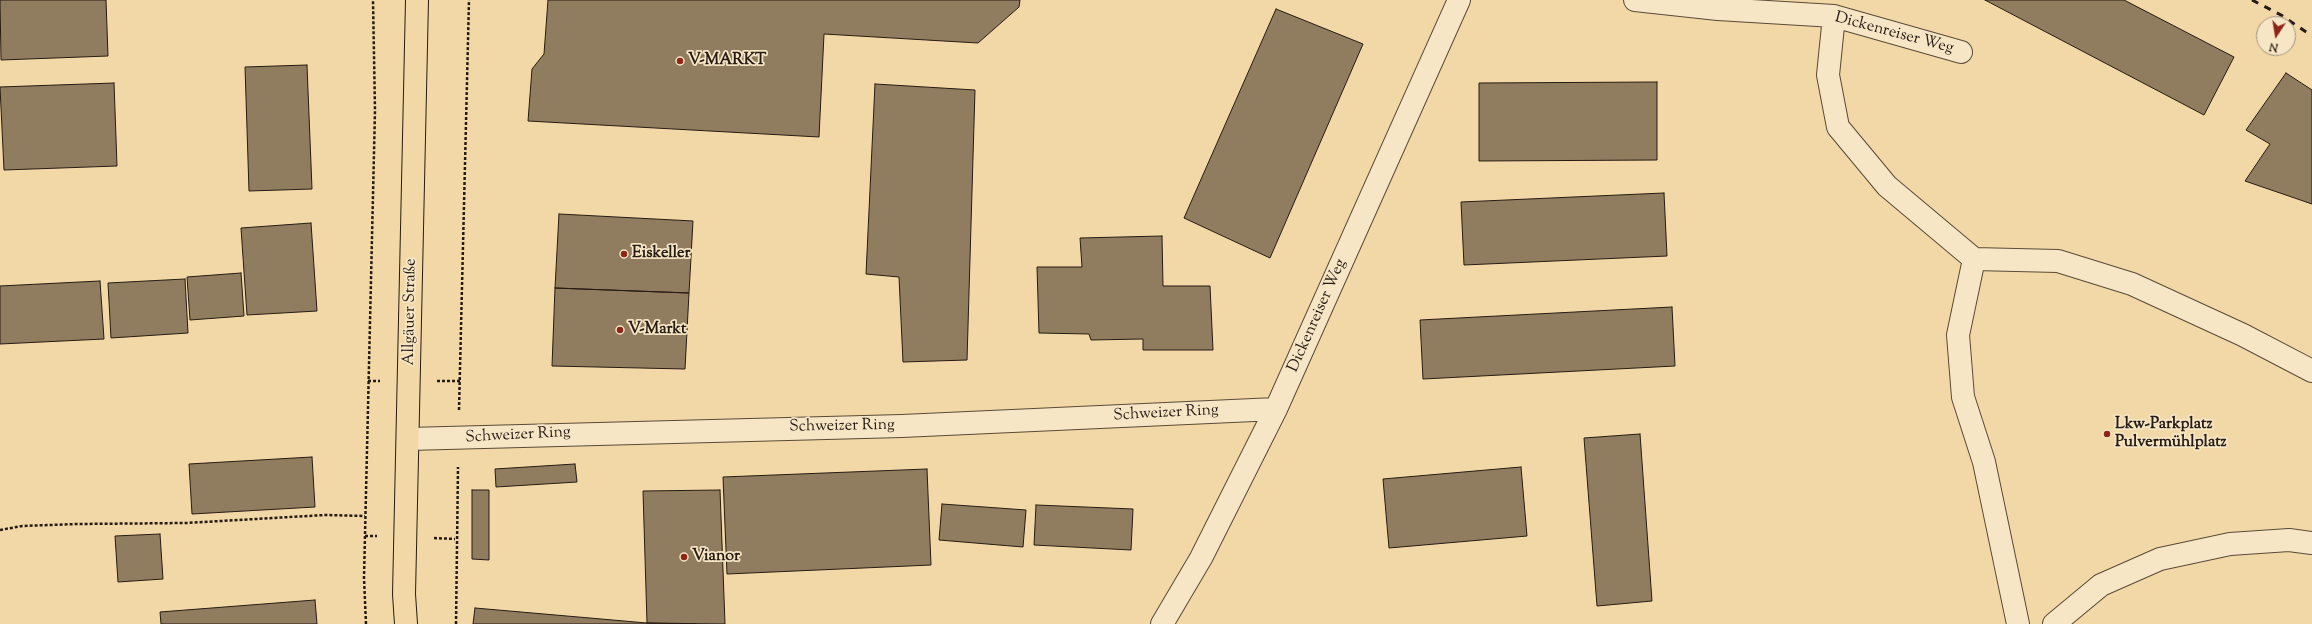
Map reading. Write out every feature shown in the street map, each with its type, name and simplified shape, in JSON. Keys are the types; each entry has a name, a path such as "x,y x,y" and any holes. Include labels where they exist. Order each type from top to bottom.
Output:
{"main road":[{"name":"Allgäuer Straße","path":"406,624 404,594 417,0"}],"street":[{"name":"Dickenreiser Weg","path":"1162,624 1201,558 1276,409 1459,0"},
{"name":"Dickenreiser Weg","path":"1635,0 1718,9 1834,16 1961,52"},
{"path":"1834,16 1828,75 1838,127 1887,186 1974,259 2058,261 2132,284 2229,328 2312,371"},
{"path":"1974,259 1958,335 1963,397 1984,462 2018,624"},
{"name":"Schweizer Ring","path":"408,438 459,439 529,434 902,426 1276,409"},
{"path":"2054,624 2101,584 2160,559 2230,544 2289,540 2312,543"}],"path":[{"path":"366,624 364,578 375,110 373,0"},
{"path":"456,624 455,539 459,439 469,0"},
{"path":"0,530 22,526 186,523 325,515 366,516"}],"building":[{"path":"0,0 106,0 108,56 1,60"},
{"name":"V-MARKT","path":"548,0 1020,0 1019,7 978,43 824,34 819,137 528,121 532,69 544,54"},
{"path":"1985,0 2124,0 2234,57 2204,115"},
{"path":"1276,9 1363,44 1270,258 1184,218"},
{"path":"307,65 312,189 249,191 245,67"},
{"path":"2286,73 2312,90 2312,204 2245,181 2270,144 2246,130"},
{"path":"1657,82 1657,160 1479,161 1479,83"},
{"path":"114,83 117,166 4,170 0,87"},
{"path":"875,84 975,90 967,360 903,362 899,277 866,274"},
{"path":"1664,193 1667,256 1464,265 1461,202"},
{"name":"Eiskeller","path":"559,214 693,221 689,293 555,288"},
{"path":"311,223 317,311 247,315 241,228"},
{"path":"1162,236 1163,286 1210,286 1213,350 1143,350 1143,339 1091,340 1089,334 1039,333 1037,267 1082,267 1080,238"},
{"path":"241,273 244,316 190,320 187,277"},
{"path":"185,279 188,333 111,338 108,283"},
{"path":"100,281 104,339 0,344 0,286"},
{"name":"V-Markt","path":"555,288 689,293 685,369 552,366"},
{"path":"1672,307 1675,366 1423,379 1420,320"},
{"path":"1640,434 1652,601 1597,606 1584,438"},
{"path":"312,457 315,507 192,514 189,464"},
{"path":"575,464 577,482 496,487 495,469"},
{"path":"1521,467 1527,536 1389,548 1383,479"},
{"path":"927,469 931,565 727,574 723,477"},
{"path":"472,490 489,490 489,560 472,559"},
{"name":"Vianor","path":"720,490 725,624 647,623 643,491"},
{"path":"942,504 1026,510 1023,547 939,540"},
{"path":"1036,505 1133,509 1131,550 1034,545"},
{"path":"160,534 163,579 118,582 115,536"},
{"path":"315,600 317,624 161,624 160,612"},
{"path":"475,608 647,623 696,624 473,624"}],"railway":[{"path":"2252,0 2281,15 2312,36"}],"place":[{"name":"V-MARKT","path":"680,61"},
{"name":"Eiskeller","path":"624,254"},
{"name":"V-Markt","path":"620,330"},
{"name":"Lkw-Parkplatz Pulvermühlplatz","path":"2107,434"},
{"name":"Vianor","path":"684,557"}]}
